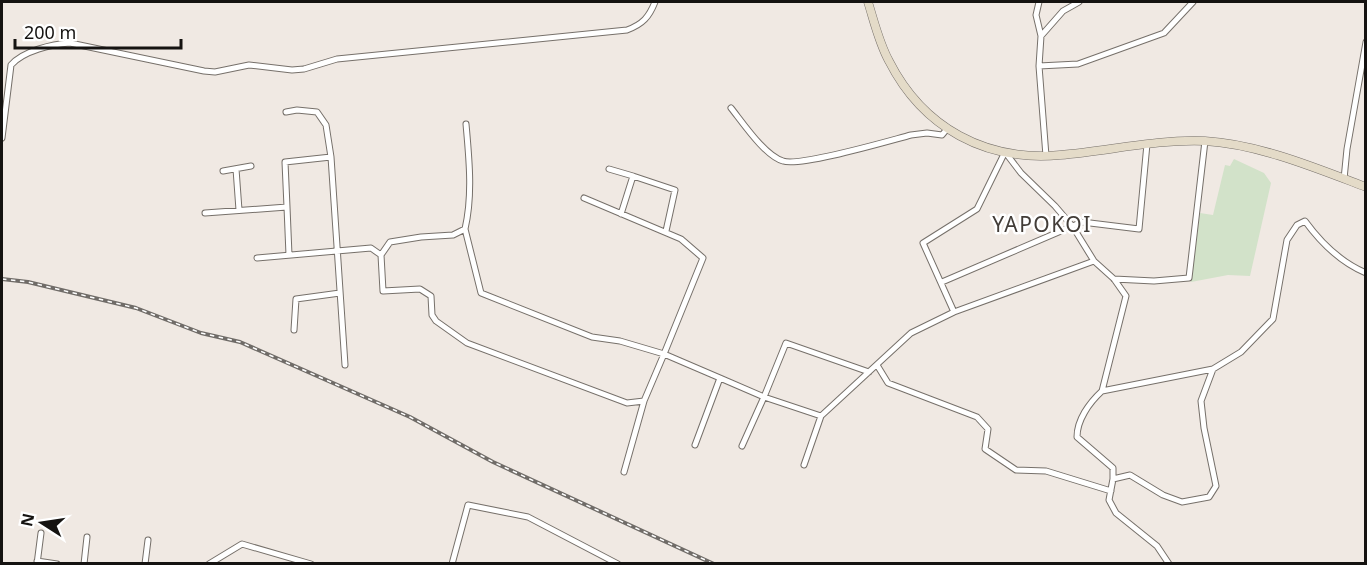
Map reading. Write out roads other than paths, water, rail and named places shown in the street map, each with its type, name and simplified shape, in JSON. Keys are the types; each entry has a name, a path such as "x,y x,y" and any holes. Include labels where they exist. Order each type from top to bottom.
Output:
{"street":[{"path":"2,138 11,65 15,60 24,56 59,44 70,43 204,71 215,72 249,65 292,70 304,69 337,59 627,30 641,25 655,2"},
{"path":"868,2 888,59 898,79 919,106 948,129 982,145 1005,152 1046,156 1173,141 1205,141 1254,149 1365,187"},
{"path":"1039,2 1036,15 1041,36 1039,66 1046,156"},
{"path":"1041,36 1063,11 1079,2"},
{"path":"1039,66 1078,64 1164,33 1193,2"},
{"path":"1344,179 1365,42"},
{"path":"731,108 771,155 784,162 804,161 919,134 942,135 948,129"},
{"path":"286,112 297,110 317,112 326,124 331,157 345,366"},
{"path":"466,124 469,184 465,229 481,293 592,337 664,354 764,397 821,416"},
{"path":"1114,279 1154,282 1190,278 1205,141"},
{"path":"942,282 1082,222 1139,229 1147,144"},
{"path":"1005,152 1021,173 1056,206 1094,261 1114,279 1126,296 1102,391"},
{"path":"954,312 923,243 977,209 1005,152"},
{"path":"289,255 285,162 331,157"},
{"path":"223,171 251,166"},
{"path":"236,169 239,210"},
{"path":"609,169 675,190 666,231"},
{"path":"621,213 633,176"},
{"path":"584,198 681,238 703,258 644,401 624,472"},
{"path":"205,213 287,207"},
{"path":"1169,564 1157,546 1116,513 1109,500 1113,468 1077,437 1077,428 1092,400 1102,391 1213,369 1241,352 1273,319 1287,240 1297,225 1305,221 1326,247 1365,273"},
{"path":"465,229 453,235 390,242 381,255 383,291 420,289 431,296 432,315 436,321 467,343 627,403 644,401"},
{"path":"257,258 371,248 381,255"},
{"path":"804,465 821,416 911,333 954,312 1094,261"},
{"path":"294,330 296,299 340,293"},
{"path":"742,446 786,343 869,372"},
{"path":"877,364 888,383 977,417 988,429 985,449 1016,470 1046,471 1111,491"},
{"path":"1113,479 1130,475 1163,495 1182,502 1209,497 1216,486 1204,428 1202,401 1213,369"},
{"path":"695,445 720,378"},
{"path":"452,564 468,505 528,517 618,564"},
{"path":"41,533 37,562 57,564"},
{"path":"84,564 87,537"},
{"path":"145,564 148,540"},
{"path":"209,564 242,544 311,564"}],"railway":[{"path":"2,279 28,282 136,308 201,333 240,342 410,417 493,462 714,564"}],"district":[{"name":"YAPOKOI","path":"1042,225"}]}
